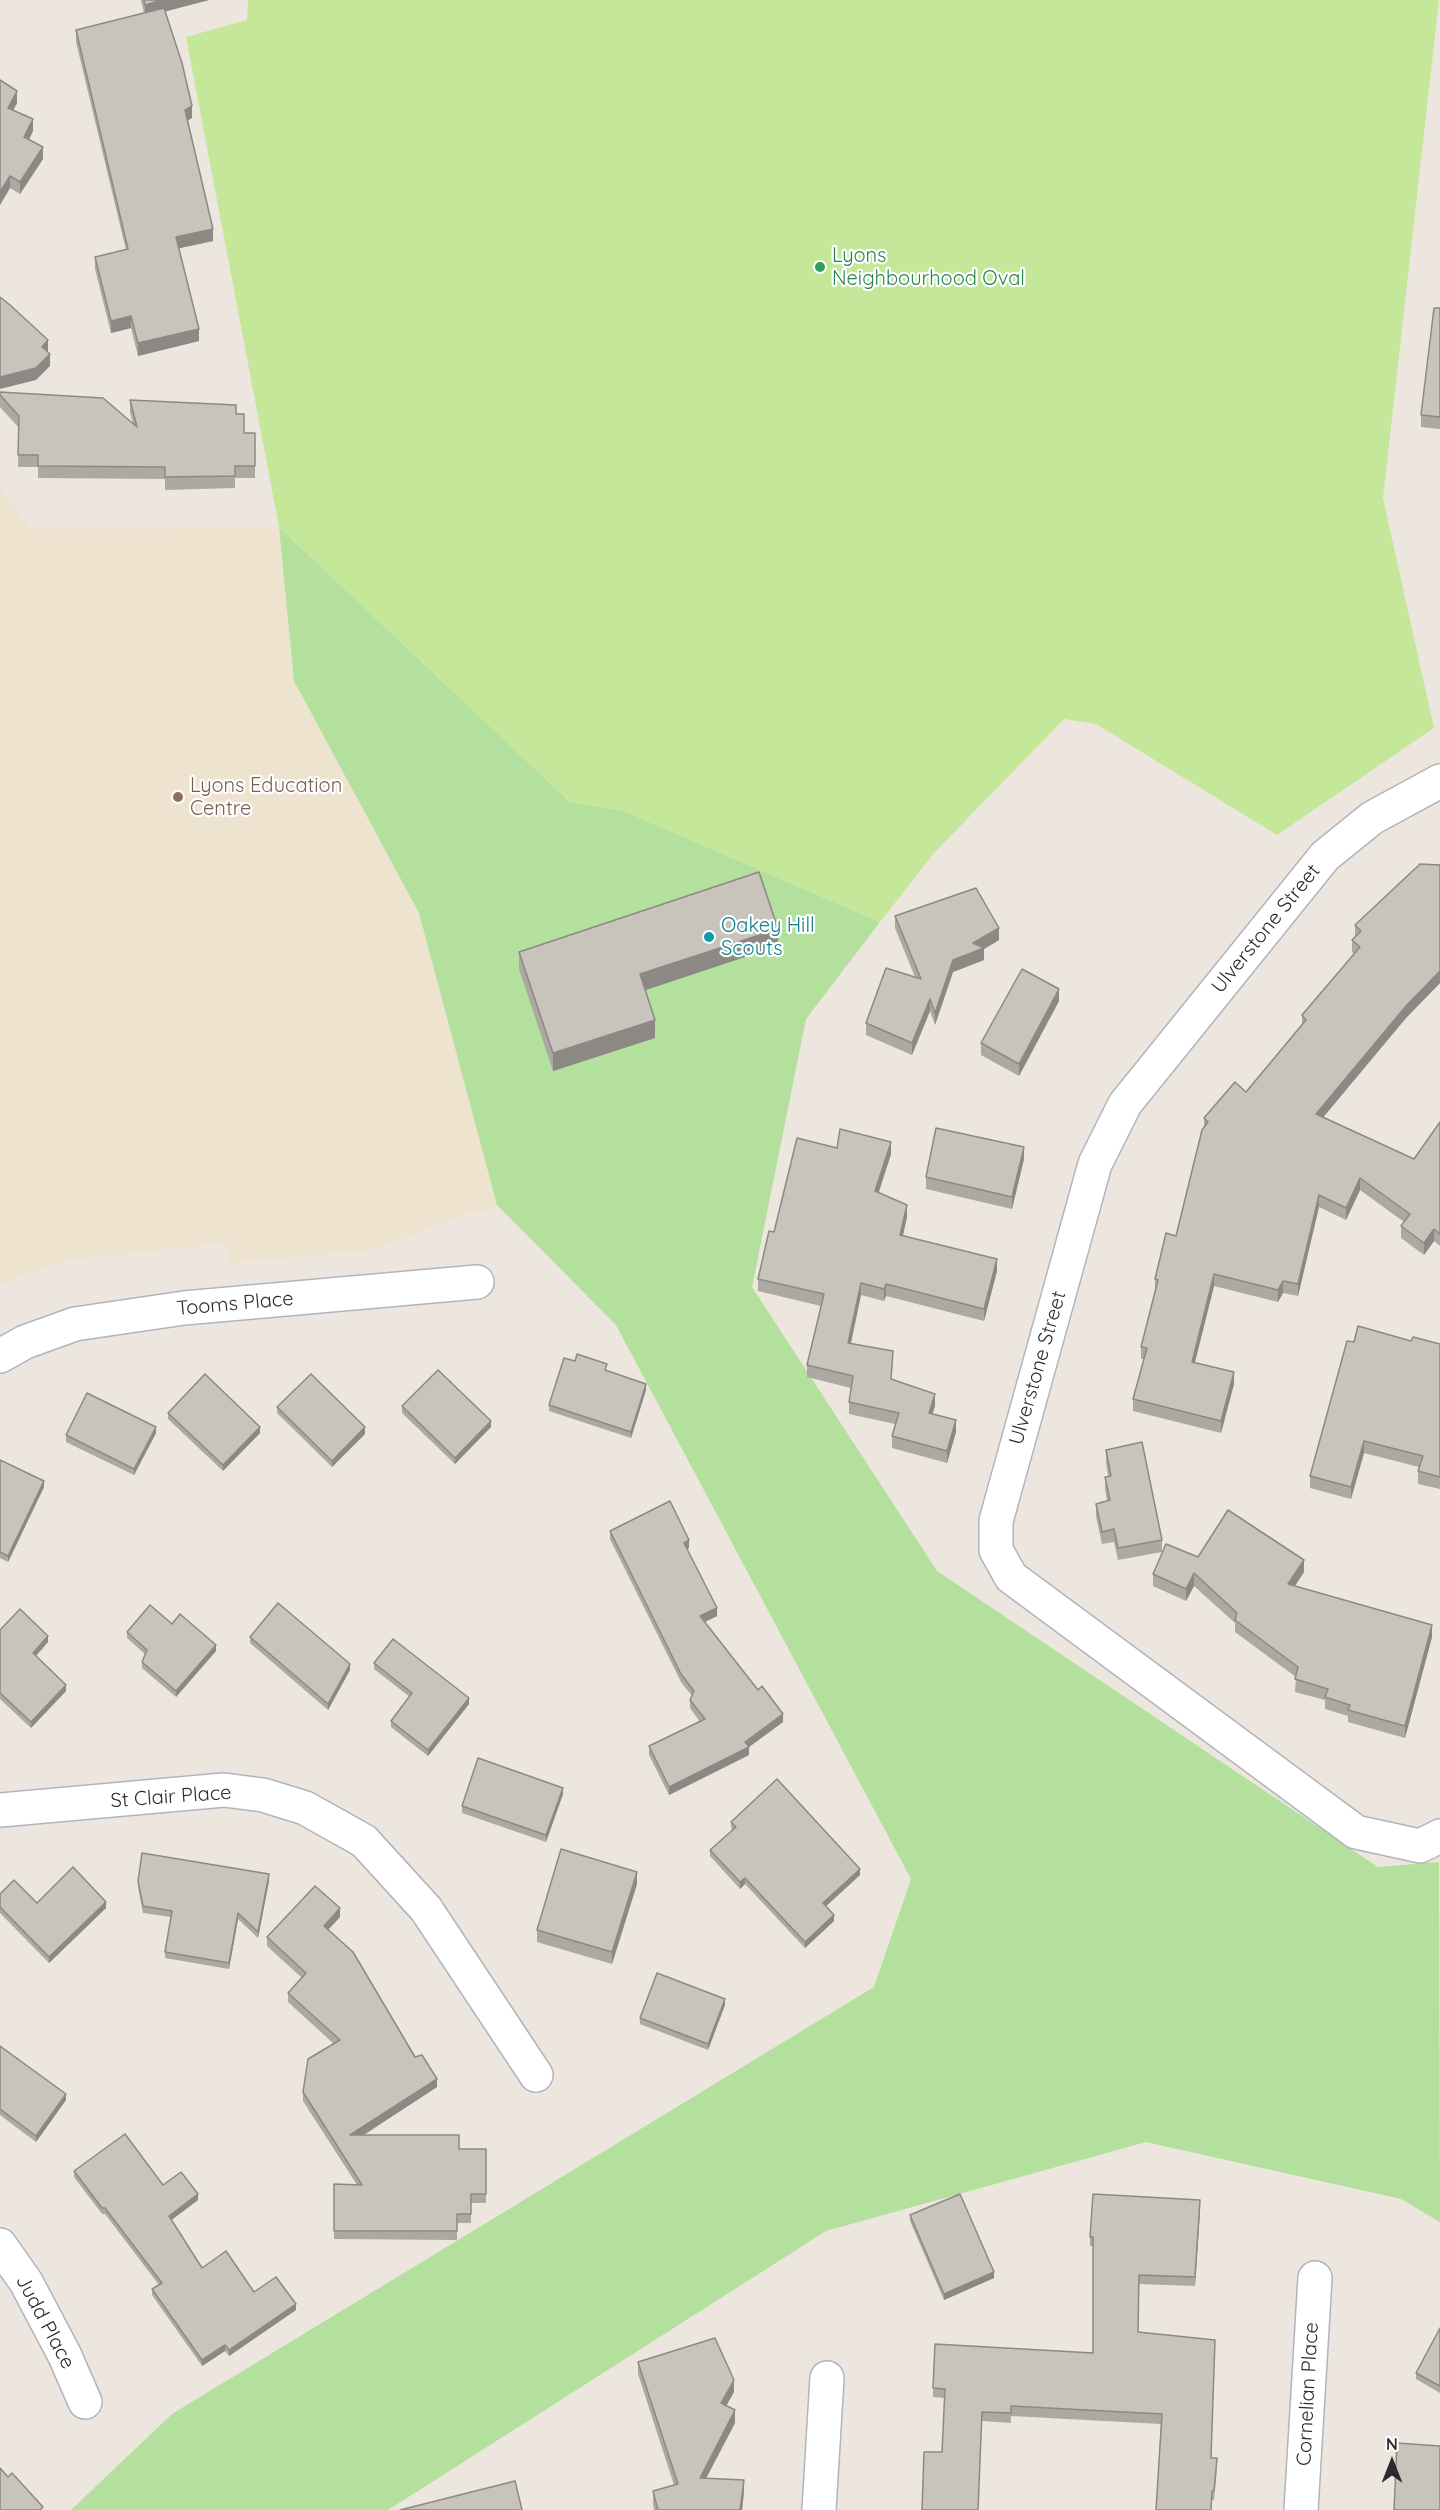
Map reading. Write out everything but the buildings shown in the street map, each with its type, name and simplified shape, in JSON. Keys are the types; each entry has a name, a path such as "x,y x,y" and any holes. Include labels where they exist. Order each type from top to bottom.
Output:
{"street":[{"name":"Ulverstone Street","path":"1440,781 1372,818 1325,856 1125,1104 1095,1164 996,1521 996,1550 1011,1577 1356,1832 1420,1846 1440,1836"},
{"name":"Tooms Place","path":"0,1356 24,1341 75,1324 184,1308 477,1282"},
{"name":"St Clair Place","path":"0,1810 224,1790 263,1795 305,1808 364,1841 426,1909 536,2075"},
{"name":"Judd Place","path":"0,2245 26,2282 65,2356 85,2402"},
{"name":"Cornelian Place","path":"1301,2510 1316,2278"},
{"path":"819,2510 827,2378"}],"shaded area":[{"name":"Lyons Education Centre","path":"0,487 32,530 279,527 294,681 419,913 497,1205 487,1212 470,1213 372,1250 229,1263 226,1243 72,1260 22,1274 0,1287"}],"green space":[{"name":"Lyons Neighbourhood Oval","path":"248,0 1439,0 1383,498 1434,728 1277,835 1096,724 1064,719 934,853 880,922 624,811 570,802 279,527 186,37 247,20"},
{"path":"279,527 570,802 624,811 880,922 806,1019 752,1287 937,1571 1378,1867 1439,1862 1440,2222 1401,2199 1146,2142 826,2231 388,2510 71,2510 172,2414 874,1987 911,1879 616,1325 497,1205 419,913 294,681"}],"place":[{"name":"Lyons Neighbourhood Oval","path":"820,267"},
{"name":"Lyons Education Centre","path":"178,797"},
{"name":"Oakey Hill Scouts","path":"709,937"}]}
